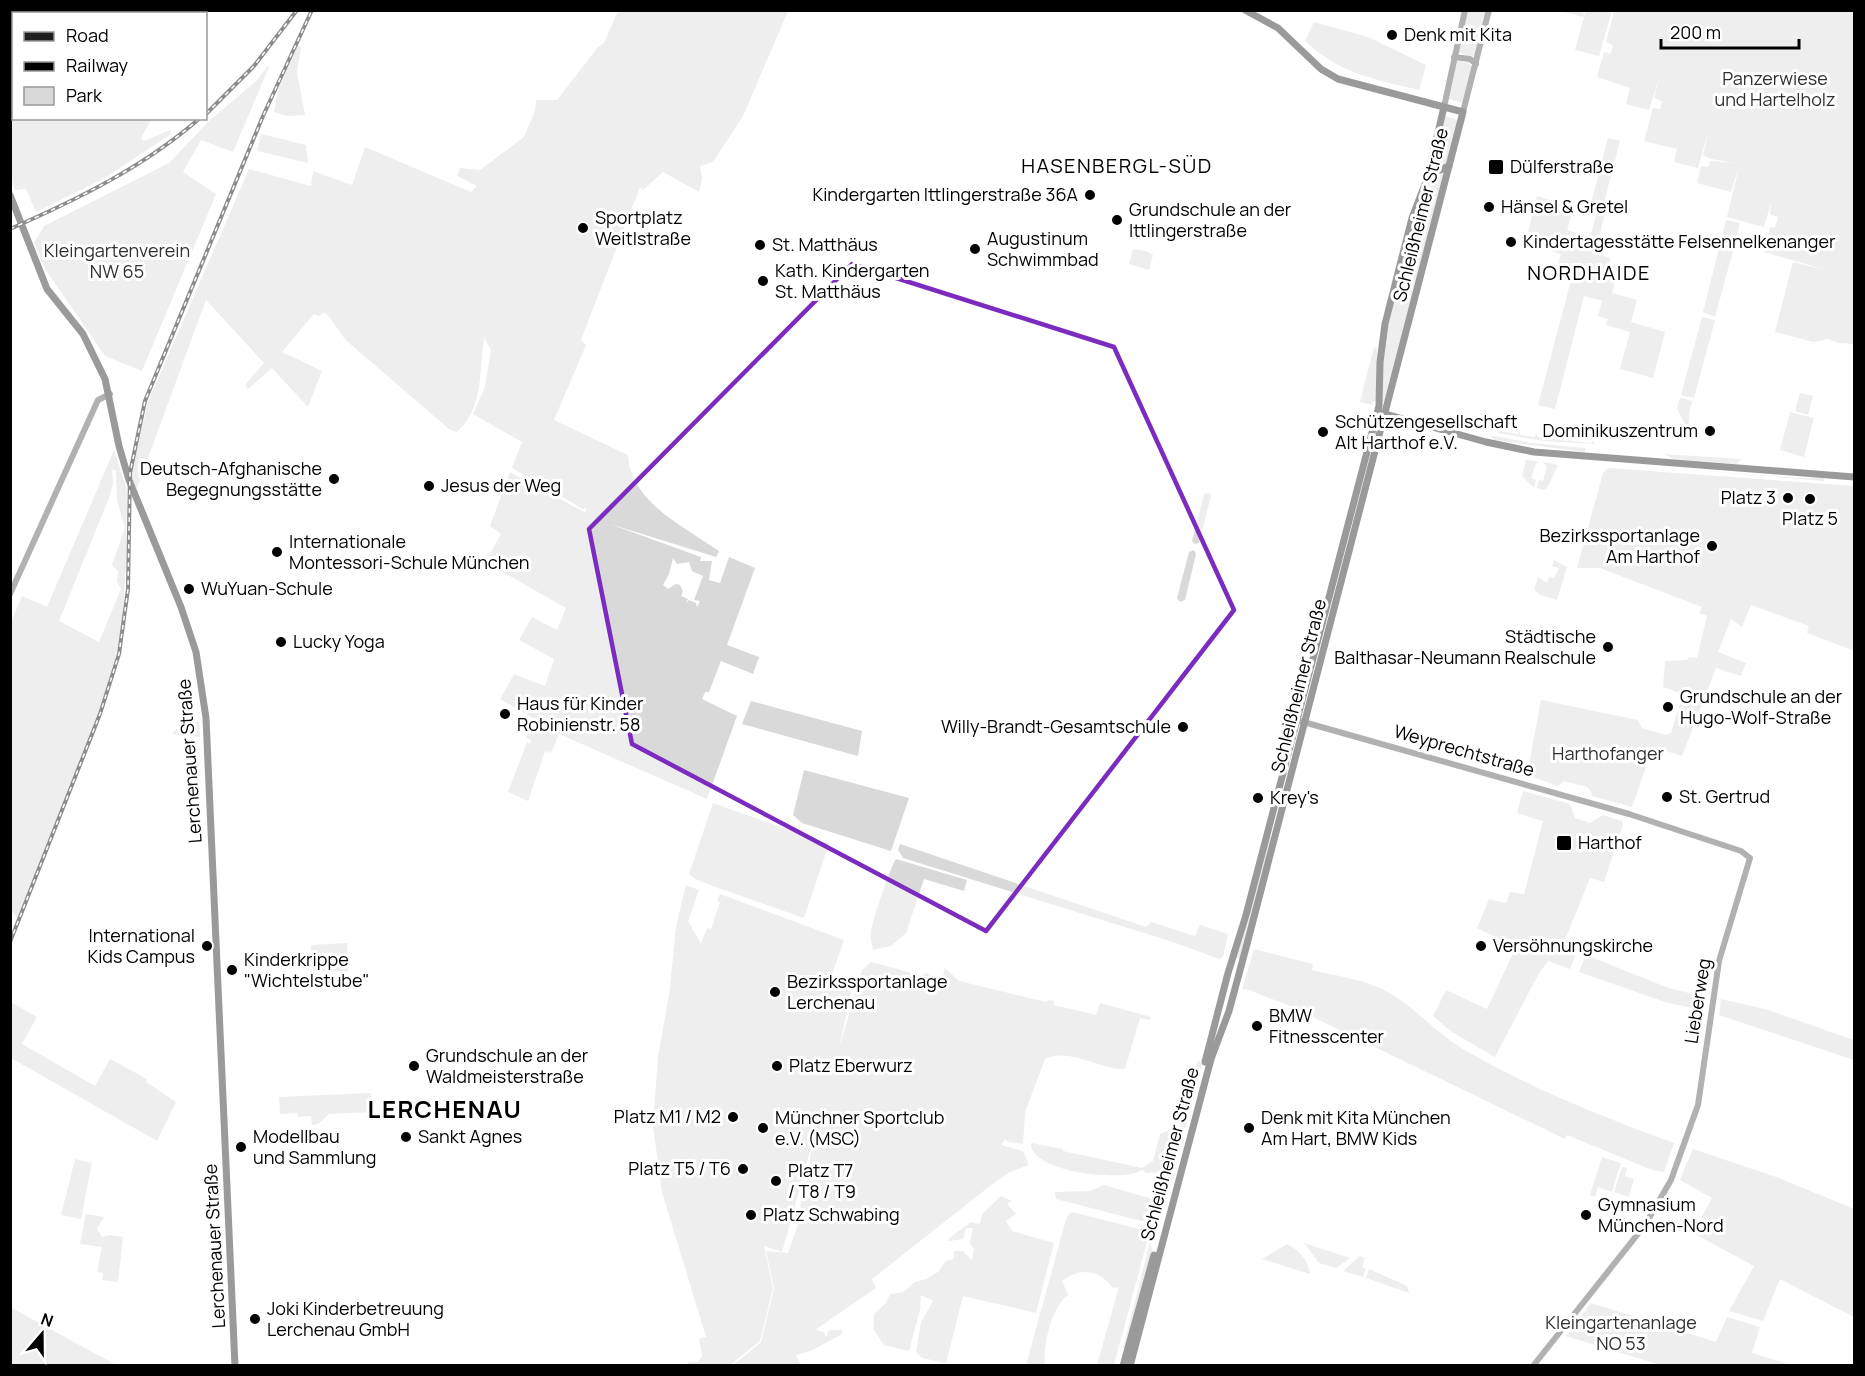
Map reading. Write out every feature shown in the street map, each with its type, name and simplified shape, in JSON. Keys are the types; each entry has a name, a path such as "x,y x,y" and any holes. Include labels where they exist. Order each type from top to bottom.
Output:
{"main road":[{"path":"1245,10 1278,28 1321,69 1338,79 1463,112"},
{"name":"Schleißheimer Straße","path":"1130,1365 1210,1059 1231,1005 1306,722 1371,451 1385,324 1412,218 1431,163 1444,107"},
{"name":"Schleißheimer Straße","path":"1123,1365 1371,451 1385,413 1463,112"},
{"path":"1431,163 1440,170 1449,166"},
{"name":"Lerchenauer Straße","path":"10,195 47,289 87,340 100,365 110,394 119,446 129,480 188,624 203,691 235,1365"},
{"path":"1377,411 1486,442 1534,452 1854,477"}],"street":[{"name":"Schleißheimer Straße","path":"1444,107 1465,10"},
{"name":"Schleißheimer Straße","path":"1463,112 1490,10"},
{"path":"1454,57 1470,59 1476,64"},
{"path":"10,594 98,400 110,394"},
{"name":"Weyprechtstraße","path":"1297,720 1629,814 1741,851 1750,858"},
{"name":"Lieberweg","path":"1533,1365 1652,1216 1671,1180 1700,1096 1719,961 1750,858"}],"highlighted area":[{"path":"852,264 1114,347 1234,610 986,931 632,744 589,529"}],"green space":[{"path":"618,11 788,11 743,116 713,162 700,166 702,179 699,192 663,172 643,190 640,187 581,340 586,345 554,420 628,455 631,472 649,500 662,512 719,551 716,557 610,524 701,557 700,561 712,561 709,580 720,583 729,557 755,568 727,645 759,657 753,674 721,661 709,692 705,692 702,699 737,716 707,799 559,734 551,753 545,751 528,801 508,792 527,742 530,744 531,740 526,738 533,718 500,699 514,674 545,686 554,659 519,640 532,617 557,630 566,608 485,562 501,534 490,526 510,472 586,513 586,508 583,509 512,468 522,442 473,414 485,387 491,350 484,338 476,400 472,412 457,432 450,430 348,342 324,312 319,316 314,314 282,352 322,371 308,407 272,368 248,389 245,385 264,363 206,300 137,488 131,483 148,402 249,169 311,186 313,171 352,185 365,147 471,192 477,186 457,176 460,168 480,170 524,137 535,111 536,100 557,100 598,47 604,43","holes":["673,558 677,564 689,562 692,571 703,576 694,600 700,601 697,607 696,603 689,600 686,603 688,599 681,596 683,591 680,585 676,584 668,589 663,585 669,574"]},
{"path":"1467,11 1487,11 1475,57 1456,52"},
{"path":"1558,11 1583,11 1584,16 1586,11 1612,11 1599,56 1575,50 1584,17"},
{"name":"Panzerwiese und Hartelholz","path":"1614,11 1854,11 1854,344 1838,343 1828,339 1813,342 1775,332 1793,262 1829,271 1764,252 1770,227 1775,228 1778,217 1770,214 1771,203 1764,227 1727,217 1739,167 1731,192 1697,183 1701,166 1708,167 1710,161 1734,163 1711,159 1703,155 1708,132 1698,168 1674,162 1677,149 1644,141 1653,108 1660,109 1662,101 1654,98 1660,76 1649,110 1626,104 1630,88 1597,77 1604,52 1611,54 1613,45 1606,42"},
{"path":"1314,22 1368,37 1426,65 1419,90 1358,74 1331,61 1305,41"},
{"path":"10,33 12,34 12,120 151,120 141,138 144,141 170,130 171,134 103,179 36,212 26,189 15,190 11,178"},
{"path":"298,45 301,47 297,72 305,115 287,116 274,112 278,90"},
{"path":"1457,61 1468,62 1472,67 1463,103 1449,99"},
{"name":"Kleingartenverein NW 65","path":"269,67 233,152 201,140 183,172 216,194 142,371 105,356 45,269 34,243 44,226 169,163 209,121 256,81"},
{"path":"1445,116 1459,120 1446,164 1441,167 1435,163 1435,159"},
{"path":"261,134 306,145 308,163 257,151"},
{"path":"1608,138 1620,141 1602,210 1590,207"},
{"path":"1432,171 1444,171 1385,402 1383,402 1383,346 1414,217"},
{"path":"1537,196 1561,203 1559,209 1572,212 1567,230 1590,237 1597,212 1605,214 1595,253 1610,258 1609,265 1618,267 1612,293 1637,300 1631,322 1665,332 1653,378 1620,369 1630,332 1606,325 1608,319 1598,316 1602,301 1584,296 1555,409 1538,405 1571,280 1555,276 1561,254 1551,251 1554,239 1528,232"},
{"path":"1726,220 1740,223 1734,245 1721,240"},
{"path":"1720,244 1734,247 1715,317 1703,312"},
{"path":"1133,249 1146,251 1153,255 1149,270 1129,264"},
{"path":"1702,317 1715,320 1694,398 1681,395"},
{"path":"1374,347 1377,348 1376,401 1373,401 1372,405 1360,402"},
{"path":"1800,393 1813,396 1808,415 1795,411"},
{"path":"1680,398 1693,401 1688,430 1677,409"},
{"path":"1790,412 1814,418 1804,457 1780,450"},
{"path":"1498,427 1499,431 1518,434 1519,431 1521,435 1535,437 1536,433 1538,437 1568,441 1569,438 1571,441 1591,443 1594,440 1594,444 1545,441 1498,433"},
{"path":"1490,435 1531,443 1585,448 1585,452 1494,440"},
{"path":"114,450 127,490 122,627 111,678 98,715 18,918 10,909 11,622 22,596 47,607","holes":["112,469 116,471 117,501 125,528 112,565 118,571 117,581 121,589 99,642 59,621 109,498 113,484"]},
{"path":"1663,454 1742,459 1736,464 1674,459"},
{"path":"1526,460 1540,462 1536,463 1531,478 1536,480 1534,488 1522,476"},
{"path":"1543,462 1558,465 1547,488 1543,490 1537,488 1539,480 1543,481 1547,466"},
{"path":"1633,465 1797,478 1824,478 1824,481"},
{"name":"Bezirkssportanlage Am Harthof","path":"1608,468 1854,486 1854,651 1807,633 1809,626 1751,605 1742,627 1731,619 1718,652 1746,663 1741,676 1716,668 1682,756 1653,747 1632,807 1592,796 1587,787 1564,781 1558,786 1527,775 1541,700 1638,720 1642,728 1666,735 1671,733 1683,694 1663,687 1665,661 1697,658 1707,616 1699,613 1702,607 1600,568 1577,568 1603,473"},
{"path":"1209,492 1211,496 1199,543 1195,544 1192,541 1204,494"},
{"path":"1194,550 1196,554 1185,600 1180,602 1177,598 1189,552"},
{"path":"1554,560 1567,567 1557,600 1540,595 1534,589 1538,577 1547,583 1549,577 1554,578 1559,568 1552,566"},
{"path":"751,701 862,731 858,756 742,724"},
{"path":"189,722 199,722 200,737 172,734 178,727"},
{"path":"804,770 909,798 891,851 802,823 793,815"},
{"name":"Harthofanger","path":"1523,791 1570,804 1575,818 1590,823 1603,815 1622,821 1623,824 1604,882 1590,878 1563,945 1577,951 1570,969 1548,961 1538,975 1495,1057 1452,1032 1433,1016 1446,990 1487,1009 1516,947 1477,928 1489,899 1506,903 1510,892 1524,894 1543,821 1517,813"},
{"name":"Bezirkssportanlage Lerchenau","path":"713,803 829,844 804,918 710,885 689,874"},
{"path":"1269,836 1272,837 1240,959 1236,958"},
{"path":"900,844 1146,927 1151,922 1195,936 1200,925 1228,934 1223,957 1219,959 1173,942 903,858 898,850"},
{"path":"896,859 967,880 964,891 924,879 906,933 891,946 873,950 872,925"},
{"path":"686,885 699,890 688,921 701,944 707,928 711,929 720,903 717,901 720,894 844,940 831,977 853,984 839,1048 862,970 871,962 912,973 915,980 926,973 942,979 945,968 959,981 1046,1002 1054,1001 1054,1005 1096,1015 1100,1003 1151,1017 1150,1020 1140,1018 1125,1069 1074,1057 1054,1056 1045,1059 1025,1112 1023,1144 1008,1142 1005,1139 1001,1145 1023,1151 1029,1165 1010,1172 990,1186 872,1279 876,1288 815,1330 824,1332 826,1337 829,1330 842,1330 842,1334 813,1350 796,1355 801,1365 733,1365 761,1342 774,1288 766,1251 788,1253 800,1218 801,1195 810,1174 810,1157 818,1123 782,1252 764,1246 773,1288 760,1341 730,1365 687,1365 689,1362 698,1362 702,1356 699,1339 706,1337 662,1192 653,1126 658,1057 670,988 676,926"},
{"path":"347,943 348,971 313,972 311,945"},
{"path":"1254,949 1313,964 1312,970 1352,979 1390,993 1453,1043 1488,1063 1566,1100 1674,1143 1664,1172 1652,1170 1567,1135 1565,1139 1288,1005 1246,989 1242,990"},
{"path":"1586,955 1666,987 1704,997 1701,1010 1665,1002 1579,972"},
{"path":"1721,999 1768,1010 1854,1040 1854,1060 1719,1015"},
{"path":"11,1002 37,1017 22,1044 95,1086 110,1059 147,1079 146,1082 176,1102 157,1141 11,1058"},
{"path":"1198,1060 1202,1065 1186,1128 1180,1130"},
{"path":"371,1093 372,1112 329,1114 318,1124 312,1125 311,1116 298,1117 297,1113 280,1114 279,1097"},
{"path":"1167,1131 1173,1133 1163,1172 1146,1173 1142,1170 1132,1174 1098,1175 1060,1168 1034,1153 1031,1143 1142,1168 1153,1161 1160,1134"},
{"path":"1178,1137 1183,1141 1164,1209 1157,1218"},
{"path":"1693,1149 1779,1178 1854,1209 1854,1317 1780,1279 1763,1321 1729,1311 1754,1266 1693,1233 1712,1198 1680,1180"},
{"path":"1602,1157 1621,1163 1612,1192 1598,1187 1595,1197 1590,1195"},
{"path":"75,1159 92,1163 81,1219 61,1215"},
{"path":"1622,1167 1627,1168 1625,1176 1634,1179 1629,1197 1614,1192"},
{"path":"1104,1185 1159,1201 1153,1220 1141,1221 1056,1199 1055,1192 1090,1191"},
{"path":"1001,1196 1012,1201 1007,1204 1016,1214 1006,1221 1012,1231 1054,1243 1036,1313 963,1296 946,1363 922,1358 916,1352 921,1322 933,1301 921,1295 920,1310 909,1351 884,1345 874,1330 874,1314 886,1303 890,1294 903,1292 915,1282 938,1272 946,1261 954,1259 954,1251 963,1251 972,1260 974,1249 970,1244 973,1228 966,1228 963,1239 949,1241 948,1239 971,1222 980,1224 982,1214"},
{"path":"1072,1212 1139,1229 1148,1238 1114,1365 1097,1365 1119,1287 1113,1288 1102,1277 1082,1272 1062,1281 1068,1295 1057,1309 1049,1327 1045,1347 1045,1365 1026,1365 1067,1216"},
{"path":"86,1214 104,1217 97,1229 102,1237 110,1235 123,1237 118,1282 102,1280 103,1273 97,1272 102,1247 80,1244"},
{"path":"1150,1242 1153,1254 1125,1348 1123,1348"},
{"path":"1304,1243 1350,1258 1336,1268 1319,1263"},
{"path":"1287,1244 1303,1256 1310,1274 1262,1259"},
{"path":"1360,1256 1365,1258 1362,1267 1366,1269 1363,1277 1343,1271"},
{"path":"1369,1269 1407,1286 1409,1293 1366,1278"},
{"name":"Kleingartenanlage NO 53","path":"1591,1303 1716,1342 1727,1317 1760,1327 1752,1353 1791,1365 1660,1365 1566,1336"},
{"path":"10,1307 116,1365 15,1365 11,1363"}],"railway":[{"path":"207,113 254,66 297,10"},
{"path":"10,942 100,714 119,654 128,589 130,473 145,401 263,116 312,10"},
{"path":"10,229 110,181 179,136 198,120"}],"place":[{"name":"Denk mit Kita","path":"1392,35"},
{"name":"Dülferstraße","path":"1496,167"},
{"name":"Kindergarten Ittlingerstraße 36A","path":"1090,195"},
{"name":"Hänsel & Gretel","path":"1489,207"},
{"name":"Grundschule an der Ittlingerstraße","path":"1117,220"},
{"name":"Sportplatz Weitlstraße","path":"583,228"},
{"name":"Kindertagesstätte Felsennelkenanger","path":"1511,242"},
{"name":"St. Matthäus","path":"760,245"},
{"name":"Augustinum Schwimmbad","path":"975,249"},
{"name":"Kath. Kindergarten St. Matthäus","path":"763,281"},
{"name":"Dominikuszentrum","path":"1710,431"},
{"name":"Schützengesellschaft Alt Harthof e.V.","path":"1323,432"},
{"name":"Deutsch-Afghanische Begegnungsstätte","path":"334,479"},
{"name":"Jesus der Weg","path":"429,486"},
{"name":"Platz 3","path":"1788,498"},
{"name":"Platz 5","path":"1810,499"},
{"name":"Bezirkssportanlage Am Harthof","path":"1712,546"},
{"name":"Internationale Montessori-Schule München","path":"277,552"},
{"name":"WuYuan-Schule","path":"189,589"},
{"name":"Lucky Yoga","path":"281,642"},
{"name":"Städtische Balthasar-Neumann Realschule","path":"1608,647"},
{"name":"Grundschule an der Hugo-Wolf-Straße","path":"1668,707"},
{"name":"Haus für Kinder Robinienstr. 58","path":"505,714"},
{"name":"Willy-Brandt-Gesamtschule","path":"1183,727"},
{"name":"St. Gertrud","path":"1667,797"},
{"name":"Krey's","path":"1258,798"},
{"name":"Harthof","path":"1564,843"},
{"name":"International Kids Campus","path":"207,946"},
{"name":"Versöhnungskirche","path":"1481,946"},
{"name":"Kinderkrippe \"Wichtelstube\"","path":"232,970"},
{"name":"Bezirkssportanlage Lerchenau","path":"775,992"},
{"name":"BMW Fitnesscenter","path":"1257,1026"},
{"name":"Grundschule an der Waldmeisterstraße","path":"414,1066"},
{"name":"Platz Eberwurz","path":"777,1066"},
{"name":"Platz M1 / M2","path":"733,1117"},
{"name":"Münchner Sportclub e.V. (MSC)","path":"763,1128"},
{"name":"Denk mit Kita München Am Hart, BMW Kids","path":"1249,1128"},
{"name":"Sankt Agnes","path":"406,1137"},
{"name":"Modellbau und Sammlung","path":"241,1147"},
{"name":"Platz T5 / T6","path":"743,1169"},
{"name":"Platz T7 / T8 / T9","path":"776,1181"},
{"name":"Platz Schwabing","path":"751,1215"},
{"name":"Gymnasium München-Nord","path":"1586,1215"},
{"name":"Joki Kinderbetreuung Lerchenau GmbH","path":"255,1319"}],"district":[{"name":"HASENBERGL-SÜD","path":"1117,166"},
{"name":"NORDHAIDE","path":"1589,273"},
{"name":"LERCHENAU","path":"445,1110"}]}
